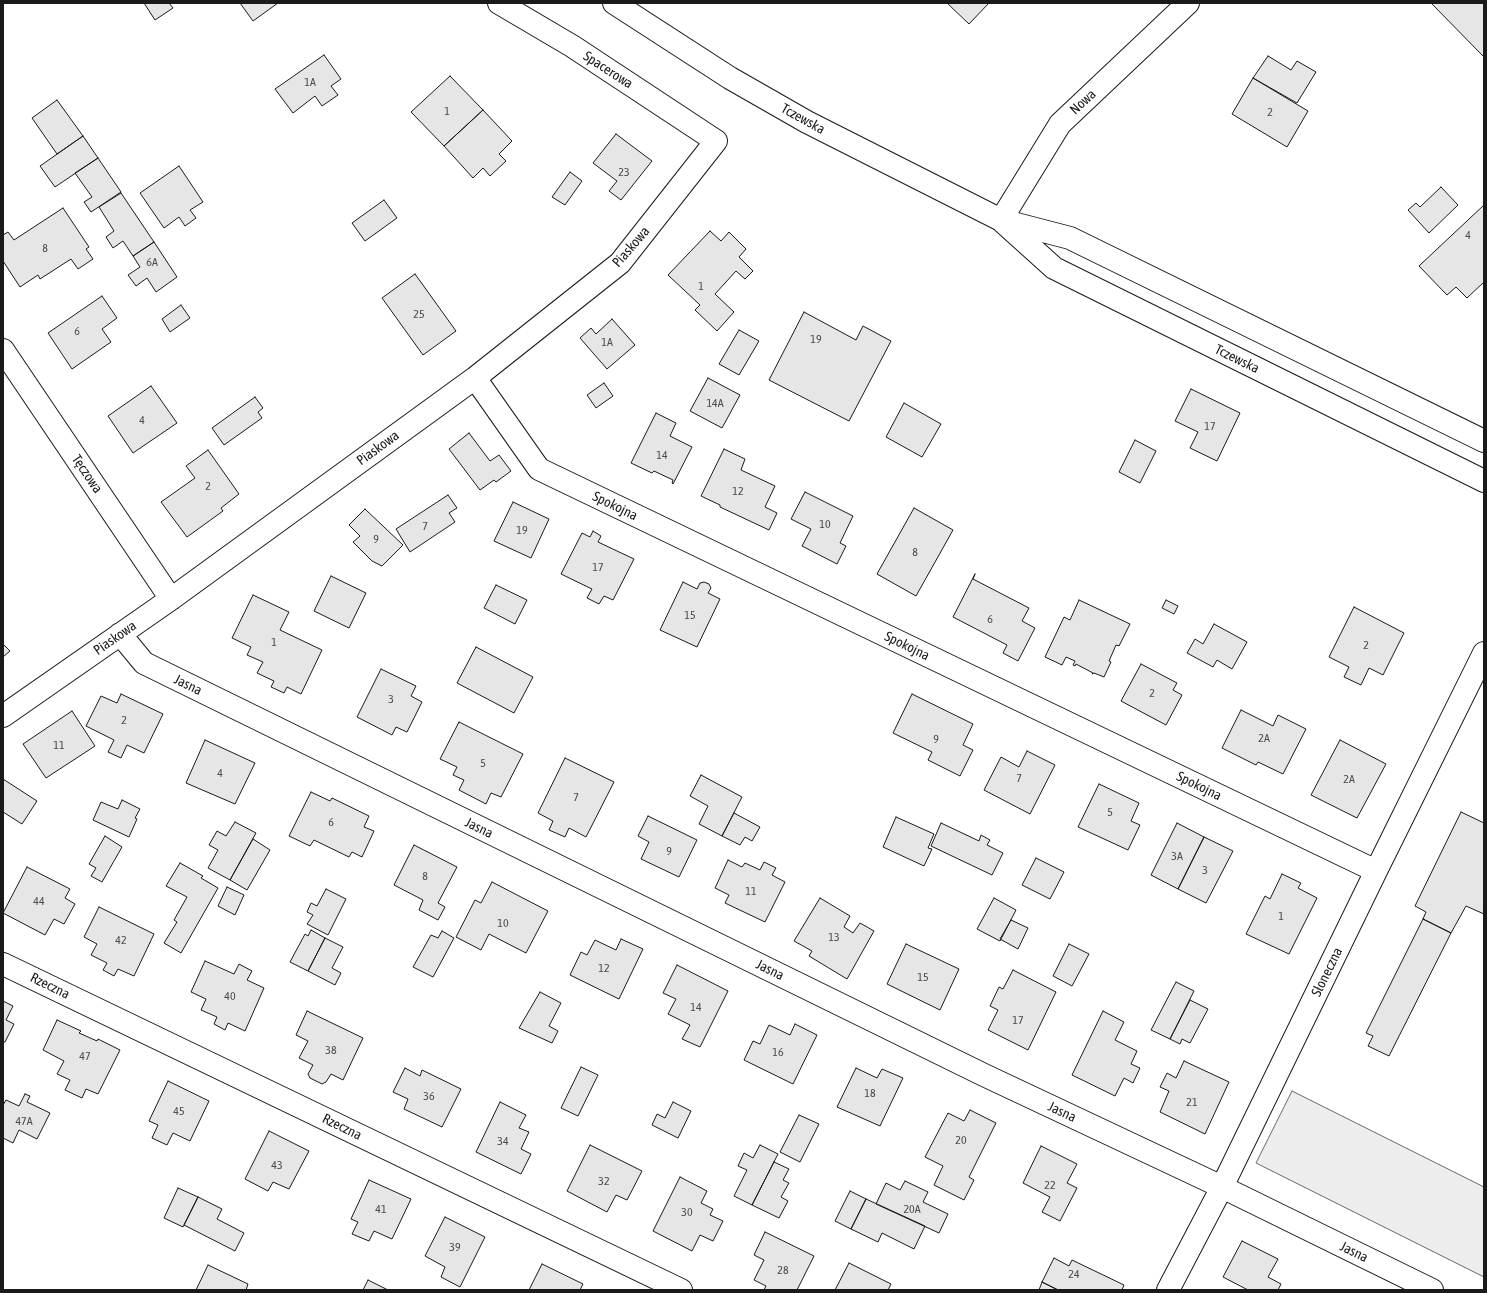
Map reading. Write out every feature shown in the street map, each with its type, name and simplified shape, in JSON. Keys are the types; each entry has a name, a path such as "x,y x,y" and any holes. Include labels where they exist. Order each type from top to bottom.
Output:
{"street":[{"name":"Spacerowa","path":"499,3 572,46 716,141"},
{"name":"Tczewska","path":"614,3 730,78 807,122 1001,220 1070,238 1484,441"},
{"name":"Nowa","path":"1001,220 1060,124 1188,3"},
{"name":"Piaskowa","path":"3,716 171,598 475,378 620,264 716,141"},
{"name":"Tczewska","path":"1001,220 1054,268 1484,481"},
{"name":"Tęczowa","path":"3,350 171,598"},
{"name":"Spokojna","path":"475,378 539,469 1376,871"},
{"name":"Jasna","path":"120,634 144,663 984,1075 1222,1187 1432,1290"},
{"name":"Słoneczna","path":"1168,1290 1222,1187 1484,653"},
{"name":"Rzeczna","path":"3,964 681,1290"}],"shaded area":[{"path":"1292,1091 1484,1187 1484,1277 1256,1163"}],"building":[{"path":"144,3 169,3 173,8 155,20"},
{"path":"240,3 278,3 253,21"},
{"path":"947,3 989,3 969,24"},
{"path":"1431,3 1484,3 1484,57"},
{"path":"324,55 341,79 331,86 338,95 322,106 315,96 293,113 275,89"},
{"path":"1268,56 1291,70 1297,61 1316,72 1297,103 1253,78"},
{"path":"450,76 483,110 444,146 411,112"},
{"path":"1253,78 1308,111 1287,147 1232,114"},
{"path":"57,100 83,136 57,154 32,118"},
{"path":"483,110 512,141 499,154 506,161 490,176 483,168 473,178 444,146"},
{"path":"616,134 652,161 621,200 609,191 617,181 593,163"},
{"path":"83,136 98,158 55,187 40,166"},
{"path":"98,158 121,192 91,212 84,202 92,197 75,173"},
{"path":"179,166 203,202 190,210 196,218 185,226 179,217 164,228 140,193"},
{"path":"570,172 582,181 565,205 552,197"},
{"path":"1441,187 1458,205 1429,233 1408,210 1416,203 1420,207"},
{"path":"121,193 154,242 133,256 123,241 113,248 106,237 114,231 99,207"},
{"path":"384,200 397,218 365,241 352,223"},
{"path":"1484,205 1484,282 1467,298 1456,287 1447,295 1419,266"},
{"path":"63,208 89,247 86,249 93,259 78,269 71,259 40,279 38,275 20,287 3,261 3,235 8,232 14,240"},
{"path":"710,231 721,241 729,232 746,249 739,257 753,271 745,279 736,271 715,294 734,312 717,331 695,310 700,305 668,275"},
{"path":"154,242 177,277 156,292 147,278 136,286 128,275 140,267 133,256"},
{"path":"415,274 456,331 423,355 382,298"},
{"path":"102,296 117,318 102,329 111,342 72,369 48,333"},
{"path":"181,305 190,318 170,332 162,319"},
{"path":"804,312 856,340 863,326 891,341 849,421 769,380"},
{"path":"612,319 635,345 607,369 580,338 591,328 596,334"},
{"path":"739,330 759,341 739,375 719,364"},
{"path":"708,378 740,395 722,428 690,411"},
{"path":"604,383 613,396 596,408 587,395"},
{"path":"151,386 177,423 133,453 108,416"},
{"path":"1191,389 1240,413 1217,461 1190,448 1198,432 1175,421"},
{"path":"255,397 263,408 258,412 262,418 224,445 212,428"},
{"path":"904,403 941,424 922,457 886,437"},
{"path":"656,413 676,423 670,436 692,447 673,484 673,480 654,471 652,473 631,463"},
{"path":"469,433 490,461 499,455 511,471 496,482 494,480 480,490 449,449"},
{"path":"1135,440 1156,451 1140,483 1119,472"},
{"path":"724,449 745,459 741,470 775,486 765,507 777,513 769,530 720,507 720,505 701,496"},
{"path":"208,450 239,494 221,508 223,511 187,537 161,502 195,478 186,466"},
{"path":"805,492 853,516 840,543 846,546 837,564 802,546 811,529 791,519"},
{"path":"448,495 457,508 449,513 455,522 410,552 396,529"},
{"path":"513,502 549,519 531,558 494,541"},
{"path":"914,508 953,530 916,596 877,574"},
{"path":"365,509 403,545 382,566 372,561 353,542 360,536 349,525"},
{"path":"593,531 601,536 598,542 634,559 613,600 604,596 599,604 587,598 592,589 561,574 582,533 590,537"},
{"path":"975,574 973,579 1029,608 1022,621 1035,628 1018,661 1003,653 1007,645 953,617"},
{"path":"331,576 366,593 349,628 314,611"},
{"path":"683,582 697,589 700,583 704,582 709,584 711,588 708,593 720,599 697,647 660,630"},
{"path":"496,585 527,600 515,624 484,608"},
{"path":"253,595 289,612 280,630 322,650 301,694 287,687 284,693 271,687 274,681 257,673 263,662 247,655 251,647 232,638"},
{"path":"1079,600 1130,624 1119,646 1116,645 1109,661 1111,662 1104,677 1094,673 1092,674 1093,673 1076,664 1075,666 1073,665 1075,661 1066,657 1062,665 1045,657 1064,617 1070,620"},
{"path":"1166,600 1178,606 1174,614 1162,608"},
{"path":"1354,607 1404,633 1383,675 1369,668 1361,685 1344,677 1349,667 1329,657"},
{"path":"1214,624 1247,642 1232,669 1217,660 1213,667 1187,653 1195,639 1203,644"},
{"path":"3,644 10,651 3,657"},
{"path":"476,647 533,677 514,713 457,683"},
{"path":"1141,664 1177,683 1173,690 1182,695 1166,725 1121,701"},
{"path":"381,669 416,686 411,696 422,702 407,732 396,727 392,735 357,717"},
{"path":"121,694 163,714 144,753 127,745 121,758 108,752 114,740 86,726 101,696 117,703"},
{"path":"912,694 973,724 963,745 973,750 960,776 928,760 932,752 893,733"},
{"path":"1241,710 1273,726 1278,715 1306,729 1283,774 1258,762 1256,765 1222,748"},
{"path":"72,711 95,746 46,778 23,744"},
{"path":"459,722 523,754 501,797 491,793 486,804 459,790 464,780 453,775 457,767 440,759"},
{"path":"205,740 255,763 235,804 186,783"},
{"path":"1340,740 1386,764 1357,818 1311,795"},
{"path":"1027,751 1055,765 1030,814 984,790 1001,757 1019,767"},
{"path":"565,758 614,782 586,837 569,828 565,837 549,830 553,821 538,813"},
{"path":"701,775 742,797 722,836 699,824 708,806 690,796"},
{"path":"3,779 37,801 22,824 3,812"},
{"path":"1099,784 1139,803 1131,821 1140,825 1128,850 1078,827"},
{"path":"311,792 330,801 332,798 369,816 364,827 374,831 362,857 352,852 349,857 314,840 310,846 289,836"},
{"path":"122,800 140,809 135,818 137,819 129,837 93,820 101,802 118,809"},
{"path":"1461,812 1484,823 1484,914 1466,906 1451,933 1423,919 1426,912 1415,906"},
{"path":"734,813 760,827 752,841 745,837 740,845 722,836"},
{"path":"648,816 697,840 679,877 641,859 649,842 638,836"},
{"path":"896,817 934,834 928,848 932,849 924,866 883,847"},
{"path":"235,822 256,833 230,880 208,868 218,850 209,845 217,831 226,836"},
{"path":"941,823 979,841 981,835 990,840 987,845 1003,853 992,875 931,846"},
{"path":"1177,823 1204,837 1178,889 1151,875"},
{"path":"105,836 122,847 102,882 91,876 96,868 89,864"},
{"path":"1204,837 1233,851 1206,903 1178,889"},
{"path":"253,839 270,850 247,890 230,880"},
{"path":"414,845 457,867 438,903 445,907 438,920 419,910 423,900 394,885"},
{"path":"1036,858 1064,872 1050,899 1022,885"},
{"path":"728,860 742,867 745,863 760,870 764,862 776,868 772,875 785,882 765,922 725,903 729,895 715,888"},
{"path":"180,863 203,876 201,878 218,888 181,953 164,943 177,922 174,920 187,897 166,886"},
{"path":"27,867 70,889 65,898 75,904 64,924 54,919 45,935 3,913"},
{"path":"1282,874 1301,883 1298,888 1317,898 1289,954 1246,934 1265,896 1270,899"},
{"path":"492,882 548,911 526,953 489,934 481,950 456,937 475,900 481,903"},
{"path":"227,887 244,895 235,915 218,906"},
{"path":"326,889 346,899 328,935 307,924 313,915 307,912 311,903 317,906"},
{"path":"820,898 850,916 844,927 853,933 860,923 874,931 847,979 809,956 812,951 794,941"},
{"path":"994,898 1016,910 1000,941 977,929"},
{"path":"99,907 154,934 134,976 118,969 114,976 103,970 107,963 91,955 97,944 84,937"},
{"path":"1423,919 1451,933 1389,1056 1368,1046 1373,1036 1366,1033"},
{"path":"1011,920 1028,928 1018,949 1000,939"},
{"path":"311,930 325,938 308,971 290,962 305,934 308,936"},
{"path":"442,931 454,938 433,977 413,967 431,935 438,938"},
{"path":"325,938 343,947 332,968 341,973 335,985 308,971"},
{"path":"621,939 643,949 619,999 570,975 581,952 587,955 595,940 616,950"},
{"path":"906,944 959,969 940,1010 887,984"},
{"path":"1069,944 1089,954 1072,986 1053,976"},
{"path":"205,961 234,974 239,964 252,971 247,980 264,988 245,1031 228,1023 225,1030 214,1024 217,1017 201,1010 206,999 191,992"},
{"path":"677,965 728,991 700,1047 682,1039 690,1025 668,1014 676,999 663,993"},
{"path":"1013,970 1056,992 1028,1050 988,1030 998,1010 990,1006 999,987 1003,989"},
{"path":"1176,982 1194,991 1170,1039 1151,1030"},
{"path":"540,992 561,1003 549,1026 558,1031 552,1043 519,1028"},
{"path":"1190,1000 1208,1009 1190,1043 1182,1039 1180,1044 1170,1039"},
{"path":"3,1001 13,1006 6,1020 14,1024 5,1042 3,1042"},
{"path":"307,1011 363,1038 343,1080 331,1074 326,1082 322,1084 310,1078 308,1074 313,1065 299,1058 308,1041 296,1035"},
{"path":"1103,1011 1124,1022 1115,1040 1137,1051 1131,1064 1140,1068 1133,1083 1124,1078 1115,1096 1072,1075"},
{"path":"57,1020 81,1031 79,1033 97,1041 98,1039 120,1050 98,1094 86,1089 82,1098 65,1090 70,1080 57,1074 64,1061 43,1050"},
{"path":"795,1024 817,1035 793,1084 744,1060 753,1041 760,1044 769,1025 790,1035"},
{"path":"1184,1061 1229,1082 1205,1134 1160,1112 1169,1091 1160,1087 1167,1073 1176,1078"},
{"path":"581,1067 598,1075 578,1116 561,1108"},
{"path":"405,1068 420,1076 422,1070 461,1089 442,1127 404,1109 408,1099 393,1092"},
{"path":"856,1068 877,1078 882,1069 903,1078 880,1126 837,1107"},
{"path":"168,1081 209,1101 190,1141 173,1133 167,1145 152,1138 158,1125 149,1121"},
{"path":"25,1094 30,1096 27,1102 50,1113 37,1139 19,1130 13,1143 3,1138 3,1105 6,1100 19,1106"},
{"path":"500,1102 526,1115 519,1128 529,1132 521,1149 531,1154 521,1174 476,1152"},
{"path":"673,1102 691,1111 678,1138 652,1125 657,1114 665,1118"},
{"path":"970,1110 996,1123 969,1177 974,1180 964,1200 934,1185 943,1166 925,1157 948,1113 964,1121"},
{"path":"799,1115 819,1124 800,1162 780,1152"},
{"path":"269,1131 309,1151 289,1189 273,1182 268,1191 245,1179"},
{"path":"590,1145 642,1171 627,1200 616,1195 607,1212 567,1191"},
{"path":"760,1145 778,1154 752,1205 734,1196 747,1170 738,1166 744,1153 753,1158"},
{"path":"1041,1146 1077,1164 1067,1183 1077,1188 1060,1221 1042,1212 1050,1197 1023,1183"},
{"path":"774,1162 789,1169 783,1180 789,1183 781,1197 788,1201 779,1218 752,1205"},
{"path":"680,1177 707,1191 701,1203 713,1209 710,1215 723,1221 713,1241 700,1235 692,1251 653,1231"},
{"path":"369,1180 411,1199 392,1239 374,1231 369,1241 352,1234 358,1222 351,1219"},
{"path":"905,1181 928,1192 923,1202 948,1214 939,1233 876,1204 886,1183 900,1190"},
{"path":"178,1188 198,1197 183,1227 164,1218"},
{"path":"850,1191 866,1199 851,1229 835,1221"},
{"path":"198,1197 222,1209 217,1219 244,1233 235,1251 184,1225"},
{"path":"866,1199 925,1226 914,1249 882,1233 878,1242 851,1229"},
{"path":"445,1217 485,1237 460,1287 441,1277 445,1267 425,1256"},
{"path":"765,1232 814,1256 797,1290 764,1290 766,1286 754,1280 764,1260 754,1255"},
{"path":"1242,1241 1278,1259 1268,1277 1281,1284 1278,1290 1248,1290 1223,1277"},
{"path":"1054,1258 1069,1266 1072,1260 1124,1285 1122,1290 1058,1290 1042,1282"},
{"path":"849,1263 891,1284 888,1290 835,1290"},
{"path":"542,1264 583,1284 580,1290 529,1290"},
{"path":"208,1265 248,1284 246,1290 196,1290"},
{"path":"368,1280 388,1290 363,1290"},
{"path":"1042,1282 1058,1290 1039,1290"}]}
